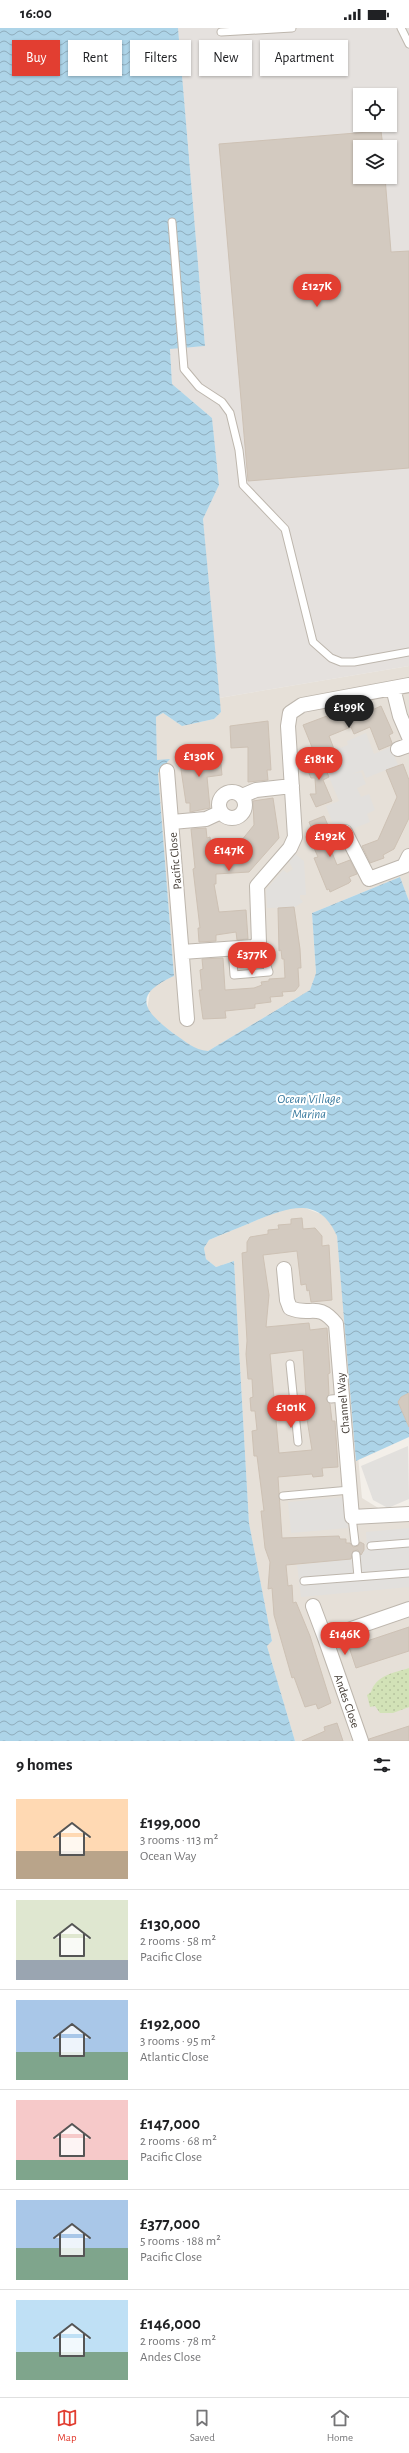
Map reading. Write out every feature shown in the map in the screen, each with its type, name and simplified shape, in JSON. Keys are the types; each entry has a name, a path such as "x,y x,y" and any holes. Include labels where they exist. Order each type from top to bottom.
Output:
{"street":[{"path":"182,952 253,947 259,943 257,888 293,841 295,832 288,722 293,710 302,705 409,685"},
{"path":"393,688 400,716 409,737"},
{"name":"Pacific Close","path":"168,771 187,1019"},
{"path":"242,796 256,790 292,786"},
{"path":"236,792 242,796 245,807 240,815 228,817 221,812 219,801 224,794 236,792"},
{"path":"172,822 206,820 221,812"},
{"path":"345,832 369,879 407,866"},
{"name":"Channel Way","path":"284,1269 287,1300 290,1308 298,1312 318,1310 328,1315 336,1324 337,1399 350,1490 352,1516"},
{"path":"352,1516 409,1514"},
{"name":"Andes Close","path":"313,1606 361,1741"},
{"path":"325,1638 409,1609"}],"lane":[{"path":"221,32 292,28"},
{"path":"401,28 409,44"},
{"path":"172,222 184,369 200,387 222,402 230,413 239,450 244,485 285,528 313,642 331,658 341,662 354,662 409,652"},
{"path":"232,948 234,975 268,972 264,954 259,943"},
{"path":"290,1364 298,1442"},
{"path":"294,1403 307,1402"},
{"path":"283,1496 350,1490"},
{"path":"352,1516 355,1542"},
{"path":"371,1546 409,1543"},
{"path":"356,1556 358,1577"},
{"path":"304,1581 409,1572"}],"shaded area":[{"path":"178,28 409,28 409,666 219,698 203,519 219,485 212,418 172,384 170,348 205,346 182,76 191,76 191,40 179,40"},
{"path":"409,666 409,901 400,877 312,913 316,973 310,990 208,1051 197,1051 153,1018 147,1010 150,991 157,984 174,976 158,773 169,760 157,760 156,717 163,713 182,726 214,719 221,712 219,698"},
{"path":"366,733 374,754 391,747 398,765 366,778 363,770 352,774 361,772 366,784 357,788 361,797 369,794 375,810 367,814 370,822 337,835 326,806 339,801 320,755 348,745 347,741"},
{"path":"295,854 304,861 306,895 300,895 303,902 295,907 267,908 266,890 283,870 287,873 293,869 289,862"},
{"path":"300,1206 323,1215 332,1224 337,1236 362,1498 401,1522 409,1522 409,1741 295,1741 267,1646 272,1641 249,1523 234,1261 216,1267 206,1259 204,1248 209,1240 281,1210"},
{"path":"408,1446 409,1499 388,1508 373,1500 361,1466"},
{"path":"345,1497 348,1528 291,1533 288,1502"},
{"path":"409,1528 409,1587 301,1597 297,1565 351,1559 351,1556 361,1555 364,1550 367,1549 366,1532"}],"green space":[{"path":"409,1668 409,1707 393,1713 380,1713 375,1706 370,1707 367,1695 381,1678"}],"water":[{"name":"Ocean Village Marina","path":"0,28 178,28 179,40 130,40 130,76 182,76 205,346 170,349 172,384 212,418 219,485 203,519 221,712 214,719 182,726 163,713 156,717 157,760 170,759 158,773 174,976 152,990 147,996 146,1003 149,1010 155,1017 173,1033 194,1047 208,1051 310,990 316,973 312,913 400,877 409,901 409,1393 401,1397 398,1402 409,1427 409,1437 356,1461 337,1236 330,1223 322,1215 312,1210 303,1208 281,1211 209,1240 204,1248 206,1259 216,1267 234,1261 249,1523 272,1641 267,1646 295,1741 0,1741"}],"building":[{"path":"381,132 382,140 353,140 353,184 386,184 391,252 409,251 409,468 248,481 219,144"},
{"path":"370,706 372,710 381,706 393,733 389,735 392,743 391,745 379,750 370,727 354,734 351,727 329,736 334,749 316,757 303,725 327,716 328,719 338,715 339,719"},
{"path":"268,721 271,770 267,770 268,780 248,782 248,747 231,748 230,726"},
{"path":"195,753 195,755 220,753 222,775 207,777 210,808 190,812 190,803 186,803 179,756 183,756 182,754"},
{"path":"320,756 329,777 323,780 332,801 316,807 310,794 316,794 315,778 311,778 304,762"},
{"path":"403,764 409,780 409,818 394,849 383,855 384,858 370,863 362,846 378,840 397,797 386,770"},
{"path":"273,798 279,838 249,872 216,874 216,884 214,884 219,912 246,910 248,939 237,940 236,932 216,935 216,941 199,942 198,928 200,928 193,869 195,868 191,829 206,828 207,838 210,837 211,846 214,846 215,853 253,850 241,841 254,825 253,801"},
{"path":"324,816 333,837 327,840 337,865 350,860 357,874 349,877 351,881 349,883 330,892 329,889 327,890 314,858 318,857 314,848 319,846 309,822"},
{"path":"294,907 301,968 298,968 299,986 295,991 282,992 283,996 270,997 271,1002 255,1004 255,1008 225,1011 226,1018 203,1019 199,990 202,990 200,970 203,969 202,959 223,958 225,990 254,988 262,985 261,982 269,981 269,979 285,978 284,959 282,959 281,950 279,951 278,908"},
{"path":"302,1218 303,1229 315,1228 322,1236 322,1246 329,1245 332,1300 311,1302 309,1290 307,1291 306,1284 301,1285 297,1251 263,1255 269,1295 266,1327 309,1323 310,1330 327,1328 330,1373 328,1374 329,1394 326,1399 330,1404 332,1421 335,1421 338,1467 322,1468 323,1476 313,1477 312,1474 278,1477 282,1538 339,1536 340,1539 346,1539 346,1543 350,1543 353,1547 358,1546 360,1542 364,1544 364,1550 361,1555 358,1550 353,1551 351,1559 286,1565 288,1586 292,1585 293,1603 296,1602 310,1636 331,1703 318,1709 316,1704 305,1707 294,1677 292,1678 274,1615 272,1588 268,1589 270,1562 265,1548 261,1511 264,1511 257,1456 254,1456 252,1431 257,1430 255,1411 251,1411 250,1398 253,1397 252,1379 248,1379 246,1354 247,1341 242,1253 247,1252 247,1242 250,1237 268,1234 268,1230 279,1229 278,1225 291,1224 291,1219","holes":["303,1350 306,1397 312,1401 310,1406 305,1407 312,1450 279,1453 270,1354"]},
{"path":"409,1393 409,1427 398,1402 401,1397"},
{"path":"409,1627 409,1651 356,1668 349,1647"},
{"path":"337,1723 343,1741 302,1741 325,1731 324,1727"},
{"path":"409,1726 409,1741 369,1741 369,1739"}]}
